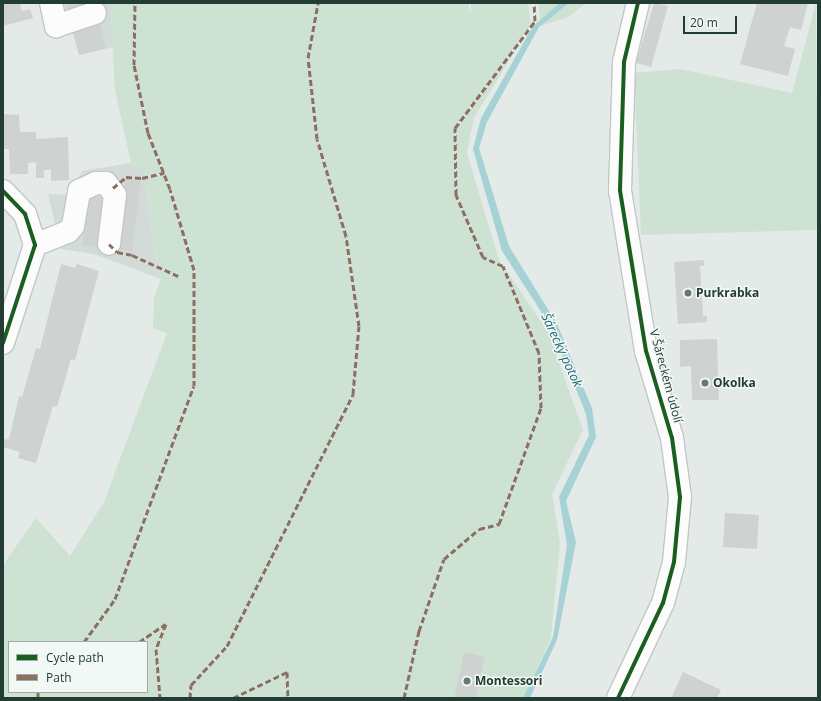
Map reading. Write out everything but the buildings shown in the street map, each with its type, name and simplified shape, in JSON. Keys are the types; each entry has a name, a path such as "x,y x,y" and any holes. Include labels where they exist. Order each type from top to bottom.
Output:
{"street":[{"path":"50,3 56,26 95,13"},
{"name":"V Šáreckém údolí","path":"618,698 663,603 674,562 680,497 672,438 646,351 620,190 624,62 638,3"},
{"path":"35,245 68,232 73,226 79,191 96,183 106,183 115,195 109,244"},
{"path":"3,191 25,214 35,245 3,343"}],"shaded area":[{"path":"56,3 110,3 113,47 79,55 73,32 63,35"},
{"path":"131,163 145,174 151,235 161,279 94,254 61,249 48,194 72,195 82,171"}],"green space":[{"path":"110,3 468,3 471,15 471,3 528,3 531,24 474,118 467,153 499,260 548,332 583,430 552,494 560,543 551,638 523,698 476,698 485,657 464,652 454,698 3,698 3,565 36,518 70,556 104,502 167,333 153,328 154,297 161,279 151,235 145,175 131,163 115,91"},
{"path":"538,3 586,3 569,17 541,26"},
{"path":"816,3 818,230 641,235 634,73 680,69 792,93"}],"water":[{"name":"Šárecký potok","path":"560,3 569,3 539,27 487,122 479,148 509,246 557,324 592,408 596,437 566,501 576,542 557,640 530,698 523,698 553,637 567,545 559,497 589,435 586,414 551,327 502,251 473,149 481,118 533,26"}],"marked path":[{"path":"85,641 115,599 194,386 194,270 170,189 148,133 134,65 135,3"},
{"path":"190,698 191,685 227,646 353,394 359,326 346,236 317,139 308,58 318,3"},
{"path":"404,698 419,631 444,559 479,529 499,524 541,408 539,353 503,266 483,257 456,195 455,128 535,21 534,3"},
{"path":"113,188 126,177 142,178 164,173"},
{"path":"109,244 117,252 132,255 178,276"},
{"path":"140,641 166,624 156,649 160,698"},
{"path":"233,698 287,672 288,698"},
{"path":"38,693 38,698"}],"cycle path":[{"path":"618,698 663,603 674,562 680,497 672,438 646,351 620,190 624,62 638,3"},
{"path":"3,191 25,214 35,245 3,343"}],"place":[{"name":"Purkrabka","path":"688,293"},
{"name":"Okolka","path":"705,383"},
{"name":"Montessori","path":"467,681"}]}
